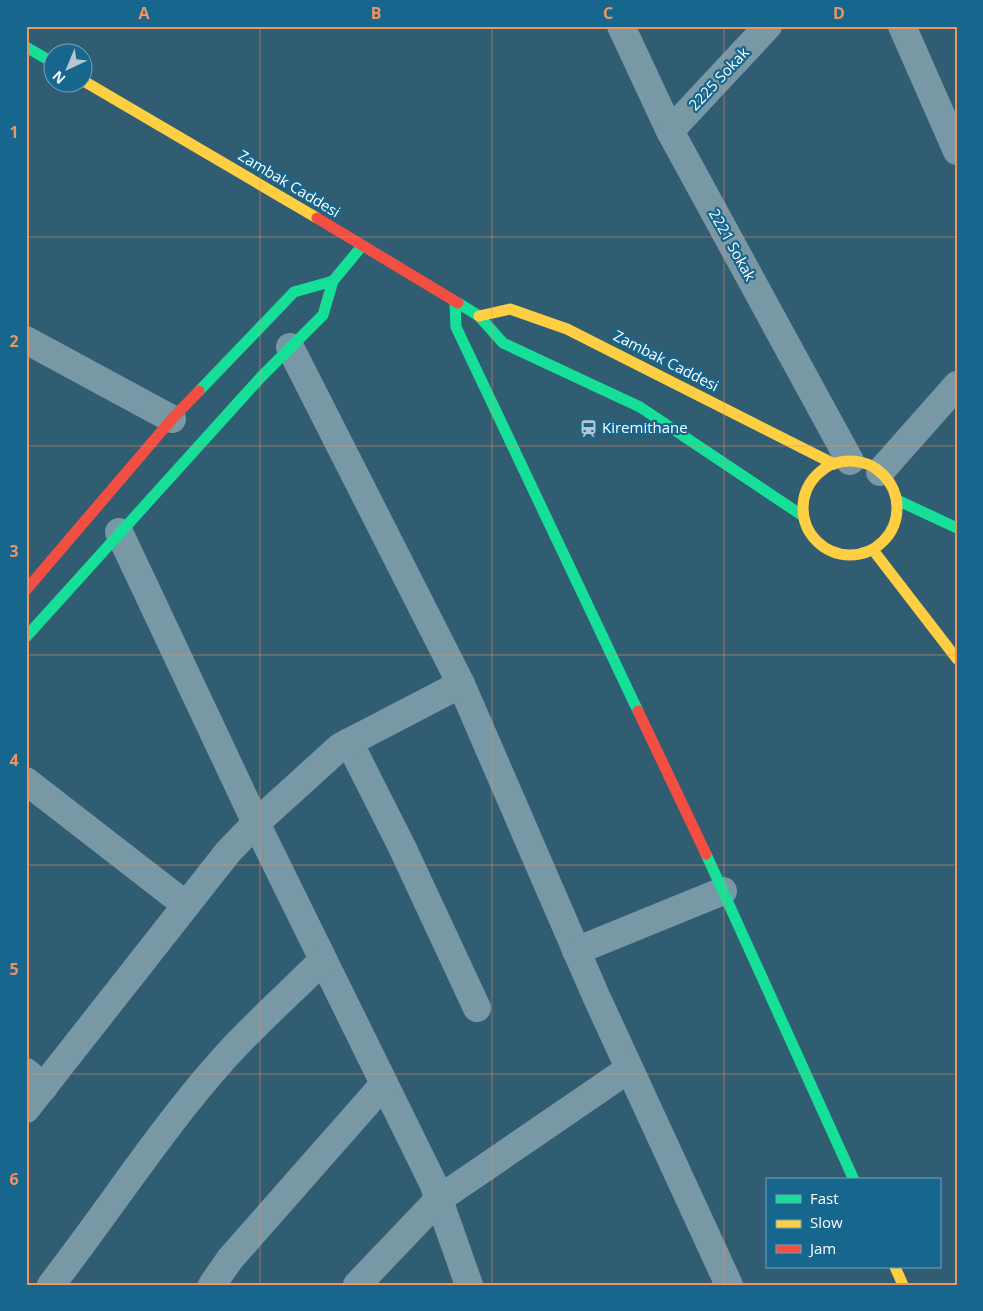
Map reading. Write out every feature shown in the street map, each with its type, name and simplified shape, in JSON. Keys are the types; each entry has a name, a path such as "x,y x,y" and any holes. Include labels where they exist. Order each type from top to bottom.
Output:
{"main road":[{"path":"26,47 42,56"},
{"name":"Zambak Caddesi","path":"92,86 479,316 503,343 640,407 804,516"},
{"path":"26,637 119,532 290,347 323,315 333,281 362,246"},
{"path":"26,590 172,419 294,292 333,281"},
{"path":"455,303 456,326 723,892 853,1178"},
{"name":"Zambak Caddesi","path":"479,316 510,309 567,329 842,462"},
{"path":"842,462 866,464 880,472 891,484 897,500 897,514 893,529 884,541 873,550 851,555 830,551 817,542 808,530 804,516 803,500 809,484 819,472 842,462"},
{"path":"897,500 957,528"},
{"path":"873,550 957,659"},
{"path":"895,1268 903,1285"}],"street":[{"name":"2221 Sokak","path":"621,26 670,131 842,462"},
{"name":"2225 Sokak","path":"670,131 768,26"},
{"path":"902,26 957,152"},
{"path":"26,340 172,419"},
{"path":"290,347 461,684 629,1069 729,1285"},
{"path":"880,472 957,385"},
{"path":"119,532 256,823 439,1199 470,1285"},
{"path":"26,1110 35,1080 186,905 228,852 256,823 340,746 461,684"},
{"path":"349,742 402,847 477,1008"},
{"path":"26,781 186,905"},
{"path":"576,950 723,892"},
{"path":"51,1285 156,1143 226,1056 323,960"},
{"path":"357,1285 439,1199 629,1069"},
{"path":"212,1285 230,1260 384,1084"}],"traffic: fast":[{"path":"26,47 42,56"},
{"path":"26,637 261,377 323,315 333,281 362,246"},
{"path":"199,391 294,292 333,281"},
{"path":"455,303 456,327 638,711"},
{"path":"458,303 479,316 503,343 640,407 803,516"},
{"path":"897,500 957,528"},
{"path":"706,854 853,1178"}],"traffic: slow":[{"path":"92,86 317,218"},
{"path":"479,316 510,309 567,329 834,464"},
{"path":"850,461 868,465 883,475 893,490 897,508 893,526 883,541 868,551 850,555 832,551 817,541 807,526 803,508 807,490 817,475 832,465 850,461"},
{"path":"873,550 957,659"},
{"path":"895,1268 903,1285"}],"traffic: jam":[{"path":"317,218 458,303"},
{"path":"26,590 172,419 199,391"},
{"path":"638,711 706,854"}],"place":[{"name":"Kiremithane","path":"588,428"}]}
